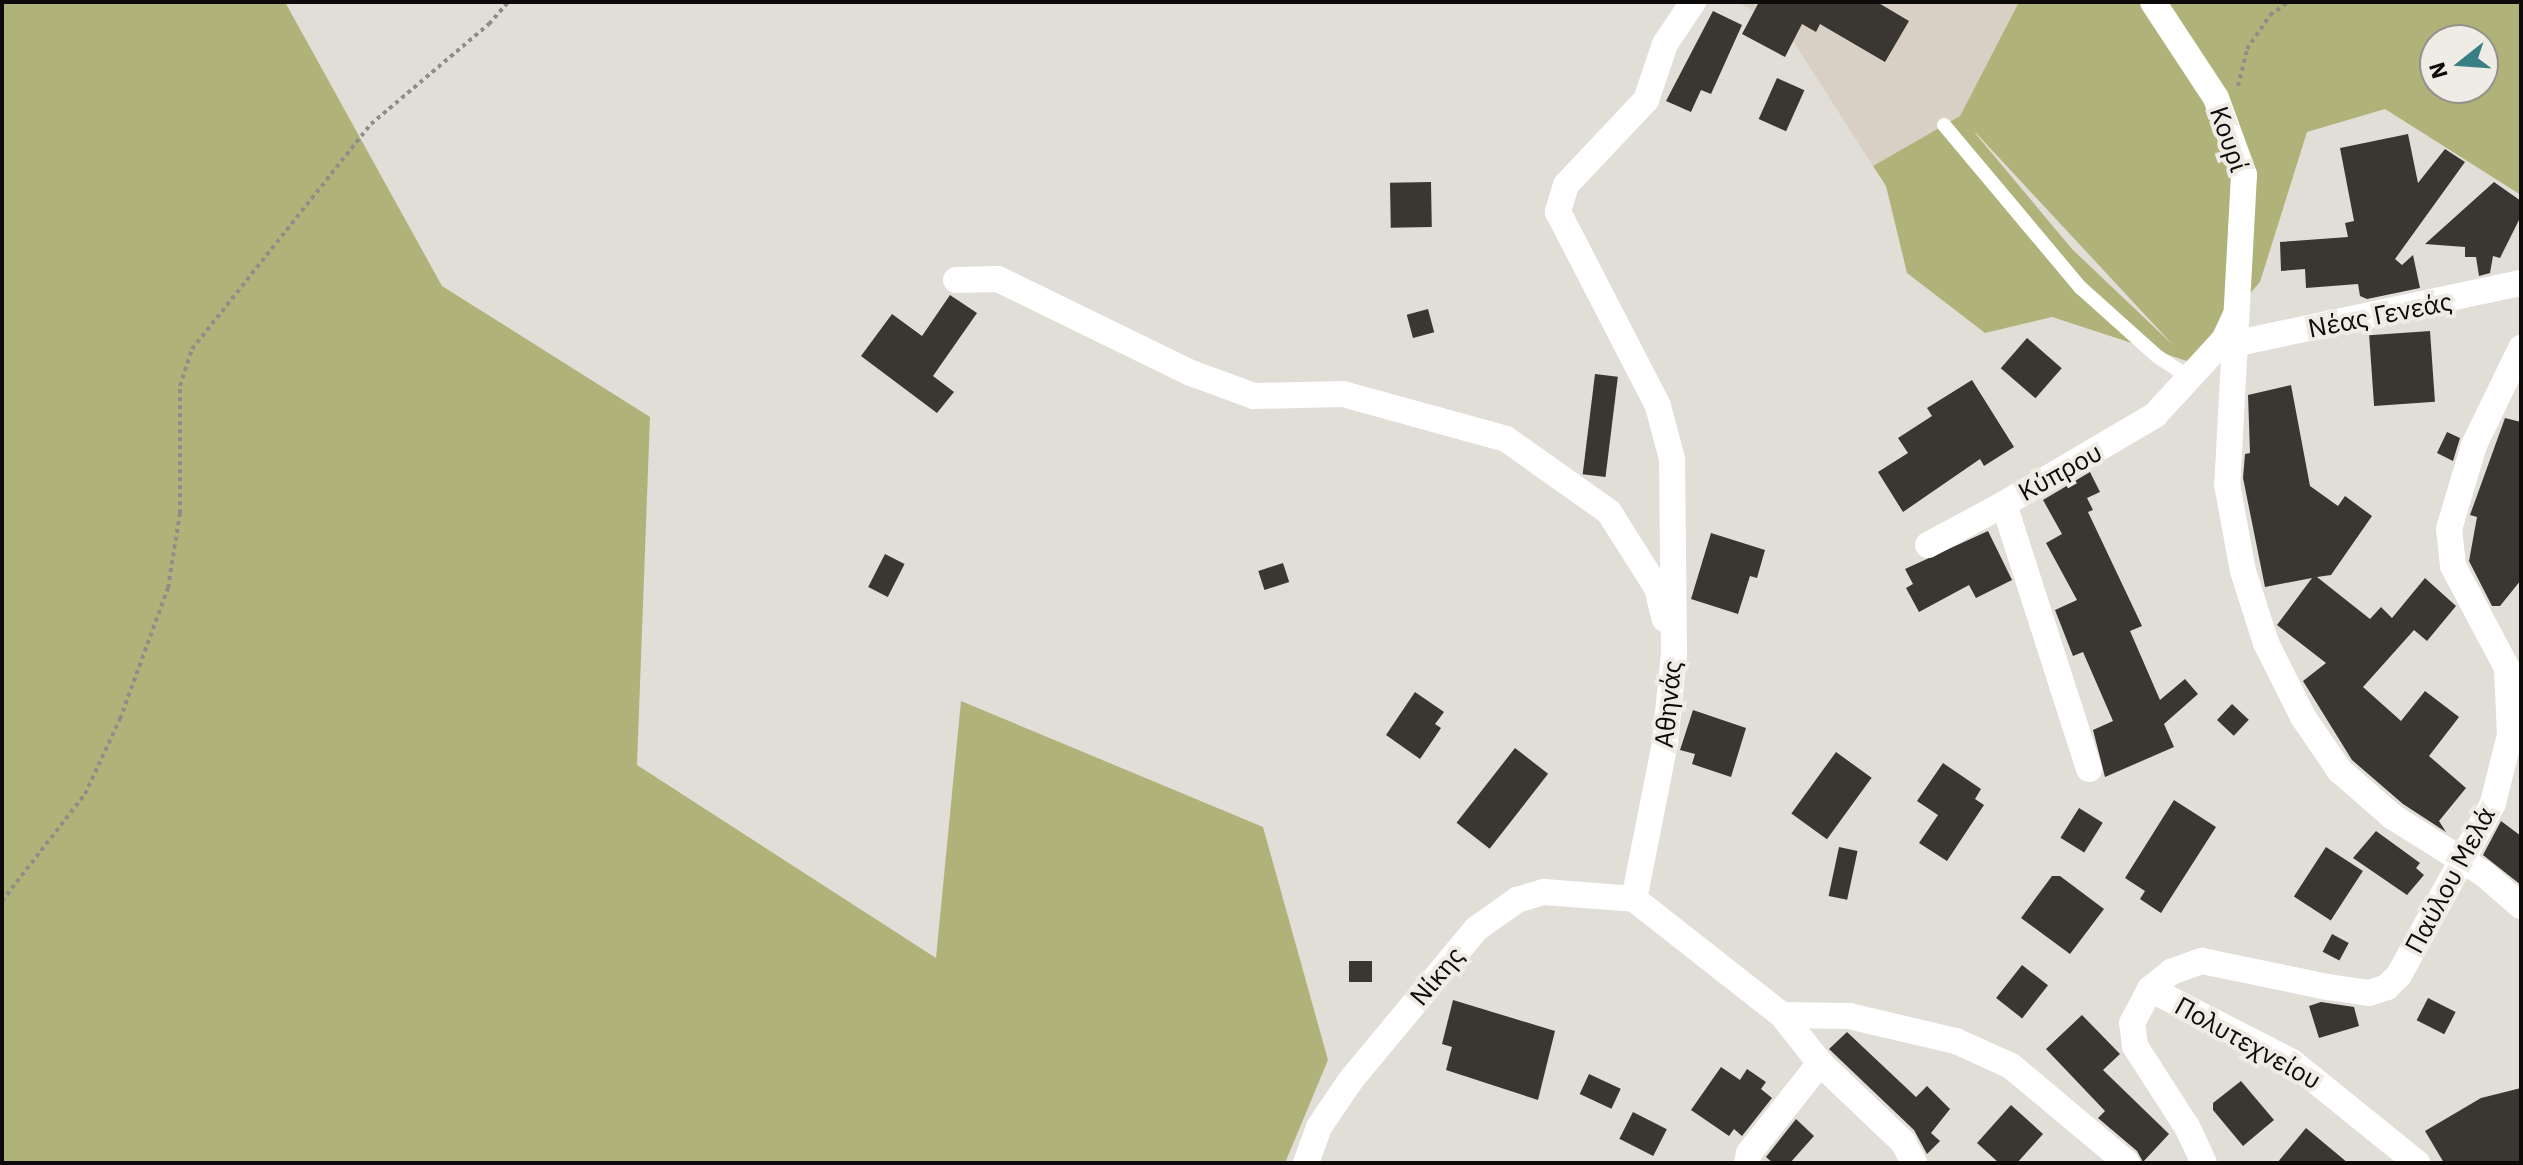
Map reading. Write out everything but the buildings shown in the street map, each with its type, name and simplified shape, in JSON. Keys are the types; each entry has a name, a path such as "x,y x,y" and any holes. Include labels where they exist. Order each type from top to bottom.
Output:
{"street":[{"name":"Αθηνάς","path":"1634,899 1665,743 1674,653 1672,459 1658,406 1558,212 1566,185 1646,100 1665,44 1693,2"},
{"name":"Κουρί","path":"2153,2 2228,121 2245,188 2235,282 2238,343 2227,419 2227,484 2243,571 2266,643 2303,717 2340,771 2393,817 2462,860 2521,906"},
{"path":"956,280 998,279 1191,373 1254,396 1343,394 1506,439 1609,512 1657,588 1674,653"},
{"name":"Νέας Γενεάς","path":"2238,343 2521,283"},
{"name":"Κύπρου","path":"2089,769 2004,504 2155,415 2192,379 2224,340 2238,309"},
{"name":"Παύλου Μελά","path":"2150,989 2171,972 2202,961 2369,993 2387,987 2399,975 2493,803 2510,735 2507,668 2453,566 2449,529 2474,445 2521,348"},
{"path":"1928,545 2004,504"},
{"name":"Νίκης","path":"1306,1163 1319,1127 1350,1081 1476,929 1517,900 1544,892 1634,899"},
{"path":"1634,899 1782,1015 1820,1063 1903,1142 1914,1163"},
{"path":"2150,989 2132,1023 2135,1046 2187,1127 2204,1163"},
{"name":"Πολυτεχνείου","path":"2150,989 2292,1062 2417,1163"},
{"path":"1782,1015 1849,1016 1956,1041 2011,1066 2127,1163"},
{"path":"1747,1163 1749,1153 1820,1063"}],"lane":[{"path":"1944,125 2081,288 2158,357 2192,379"}],"path":[{"path":"2,901 85,794 120,719 168,588 180,513 180,386 192,349 371,124 508,2"},
{"path":"2228,121 2247,49 2270,15 2288,2"}],"shaded area":[{"path":"1737,2 2019,2 1960,116 1873,166 1793,41 1796,35"}],"green space":[{"path":"2,2 285,2 442,286 650,417 637,765 936,958 961,701 1263,827 1328,1060 1285,1163 2,1163"},
{"path":"2019,2 2521,2 2521,195 2385,109 2307,132 2260,282 2190,362 2052,317 1985,333 1907,273 1886,186 1873,166 1960,116","holes":["1976,133 2174,346 2072,249"]}]}
